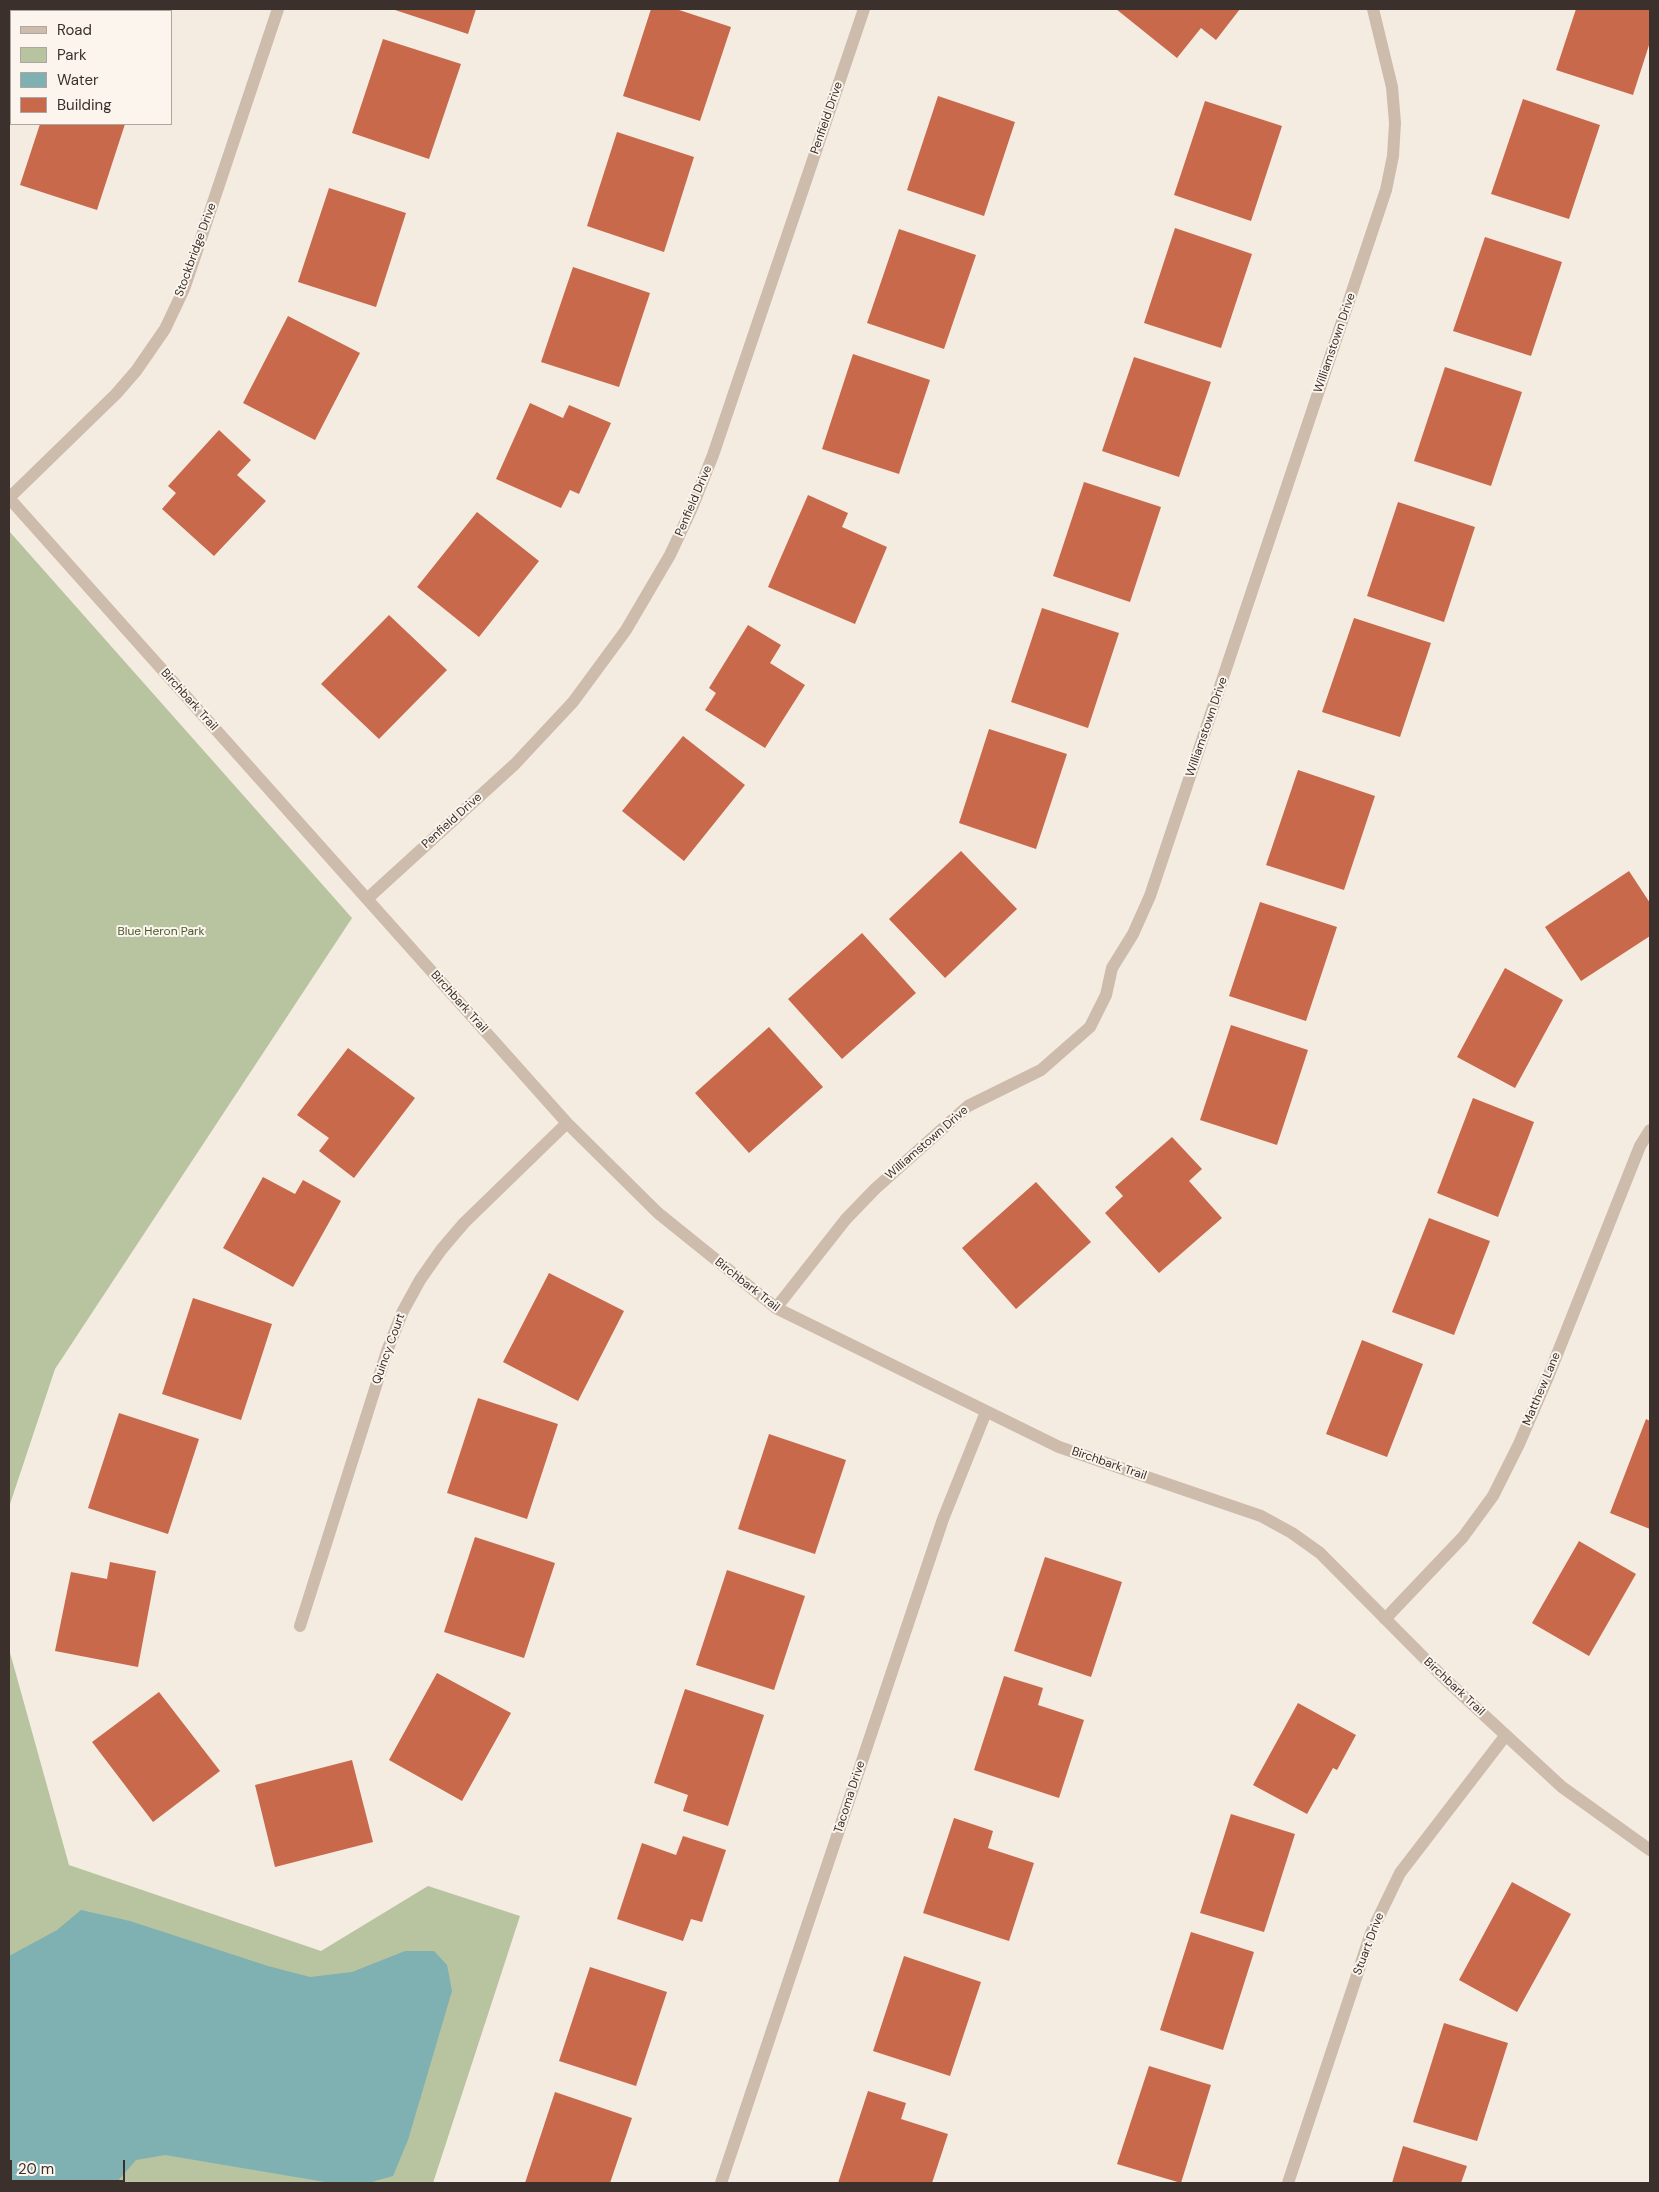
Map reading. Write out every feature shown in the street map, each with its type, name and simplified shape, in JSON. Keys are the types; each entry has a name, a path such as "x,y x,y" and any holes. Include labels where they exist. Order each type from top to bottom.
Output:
{"street":[{"name":"Stockbridge Drive","path":"9,498 116,394 136,370 164,329 184,289 278,9"},
{"name":"Penfield Drive","path":"367,899 515,764 572,702 626,630 670,555 692,508 713,455 864,9"},
{"name":"Williamstown Drive","path":"776,1308 846,1219 875,1189 968,1106 1041,1070 1090,1027 1106,995 1112,968 1133,934 1150,896 1386,190 1393,156 1395,123 1392,87 1373,9"},
{"name":"Birchbark Trail","path":"9,498 567,1123 658,1213 776,1308 1059,1447 1261,1516 1292,1533 1320,1553 1447,1681 1562,1787 1650,1850"},
{"name":"Quincy Court","path":"300,1626 387,1351 403,1311 420,1280 464,1223 567,1123"},
{"name":"Matthew Lane","path":"1385,1619 1463,1537 1493,1496 1519,1444 1640,1146 1650,1130"},
{"name":"Tacoma Drive","path":"720,2183 943,1519 986,1412"},
{"name":"Stuart Drive","path":"1288,2183 1371,1933 1400,1873 1506,1734"}],"green space":[{"name":"Blue Heron Park","path":"9,531 352,918 55,1369 9,1507"},
{"path":"9,1649 69,1865 321,1951 428,1886 520,1916 433,2183 9,2183"}],"water":[{"path":"81,1910 130,1921 268,1966 310,1977 352,1972 405,1951 434,1951 447,1965 452,1991 408,2140 393,2176 368,2183 325,2182 165,2155 136,2160 116,2183 9,2183 9,1956 57,1930"}],"building":[{"path":"69,9 154,9 154,10"},
{"path":"392,9 476,9 468,34"},
{"path":"651,9 676,9 731,27 700,121 623,96"},
{"path":"1116,9 1240,9 1216,40 1201,28 1177,58"},
{"path":"1576,9 1650,9 1650,42 1633,95 1556,70"},
{"path":"383,39 461,64 429,159 352,133"},
{"path":"938,96 1015,122 984,216 907,190"},
{"path":"1523,99 1600,125 1569,219 1491,194"},
{"path":"1205,101 1282,126 1251,221 1174,195"},
{"path":"40,125 125,125 97,210 20,185"},
{"path":"617,132 694,157 664,252 587,226"},
{"path":"329,188 406,213 376,307 298,282"},
{"path":"1175,228 1252,254 1221,348 1144,323"},
{"path":"899,229 976,255 944,349 867,323"},
{"path":"1485,237 1562,262 1531,356 1453,331"},
{"path":"573,267 650,293 619,387 541,362"},
{"path":"288,316 360,353 315,440 243,403"},
{"path":"853,354 930,380 899,474 822,449"},
{"path":"1134,357 1211,382 1179,477 1102,451"},
{"path":"1445,367 1522,392 1491,486 1414,461"},
{"path":"530,403 563,418 569,405 611,423 579,494 570,490 561,508 496,479"},
{"path":"219,430 251,460 237,475 266,501 214,556 162,509 176,493 168,486"},
{"path":"1084,482 1161,507 1130,602 1053,576"},
{"path":"808,495 848,513 842,527 887,547 855,624 768,587"},
{"path":"1398,502 1475,527 1444,622 1367,596"},
{"path":"477,512 539,561 479,637 417,587"},
{"path":"1042,608 1119,633 1088,728 1011,702"},
{"path":"389,615 447,670 379,739 321,684"},
{"path":"1354,618 1431,643 1400,737 1322,712"},
{"path":"748,625 781,645 770,663 805,685 765,748 705,710 716,693 709,688"},
{"path":"989,729 1067,754 1036,849 959,823"},
{"path":"683,736 745,785 684,861 622,811"},
{"path":"1298,770 1375,796 1344,890 1266,865"},
{"path":"961,851 1017,909 945,978 889,919"},
{"path":"1629,871 1650,903 1650,936 1581,981 1545,927"},
{"path":"1260,902 1337,927 1306,1021 1229,996"},
{"path":"862,933 916,993 842,1059 788,999"},
{"path":"1505,968 1563,1000 1515,1088 1457,1057"},
{"path":"1231,1025 1308,1050 1277,1145 1200,1120"},
{"path":"769,1027 823,1087 749,1153 695,1093"},
{"path":"348,1048 415,1098 354,1178 319,1151 329,1138 297,1115"},
{"path":"1473,1098 1534,1122 1498,1217 1437,1193"},
{"path":"1172,1137 1202,1169 1189,1181 1222,1218 1159,1273 1105,1213 1123,1196 1115,1187"},
{"path":"263,1177 295,1194 303,1180 341,1201 293,1287 223,1248"},
{"path":"1036,1182 1091,1242 1016,1309 962,1248"},
{"path":"1429,1218 1490,1241 1454,1335 1392,1312"},
{"path":"549,1273 624,1311 578,1401 503,1362"},
{"path":"193,1298 272,1324 241,1420 162,1394"},
{"path":"1362,1340 1423,1364 1387,1457 1326,1434"},
{"path":"478,1398 558,1424 527,1519 447,1493"},
{"path":"119,1413 199,1439 168,1534 88,1508"},
{"path":"1646,1419 1650,1421 1650,1529 1610,1513"},
{"path":"769,1434 846,1460 815,1554 738,1529"},
{"path":"475,1537 555,1563 524,1658 444,1632"},
{"path":"1579,1541 1636,1574 1589,1656 1532,1623"},
{"path":"1045,1557 1122,1582 1091,1677 1014,1651"},
{"path":"110,1562 156,1571 138,1667 55,1651 71,1572 107,1579"},
{"path":"727,1570 805,1596 774,1690 696,1665"},
{"path":"437,1673 511,1713 462,1801 389,1760"},
{"path":"1004,1676 1043,1688 1038,1705 1084,1720 1059,1798 974,1770"},
{"path":"685,1689 764,1715 728,1826 683,1811 688,1795 654,1783"},
{"path":"159,1692 220,1771 153,1822 92,1742"},
{"path":"1298,1703 1356,1735 1337,1770 1333,1768 1307,1814 1253,1785"},
{"path":"352,1760 373,1842 275,1867 255,1785"},
{"path":"1231,1814 1295,1834 1264,1932 1200,1913"},
{"path":"954,1818 993,1831 988,1848 1034,1863 1009,1941 923,1913"},
{"path":"683,1836 726,1850 702,1922 691,1919 683,1941 617,1919 642,1843 676,1855"},
{"path":"1512,1882 1571,1914 1517,2012 1459,1980"},
{"path":"1191,1932 1254,1952 1223,2050 1160,2030"},
{"path":"904,1956 981,1982 950,2076 873,2051"},
{"path":"590,1967 667,1992 636,2086 559,2061"},
{"path":"1444,2023 1508,2043 1477,2141 1413,2122"},
{"path":"1149,2066 1211,2085 1181,2183 1117,2164"},
{"path":"868,2091 906,2103 901,2119 948,2134 932,2183 838,2183"},
{"path":"555,2092 632,2118 610,2183 525,2183"},
{"path":"1403,2146 1467,2166 1461,2183 1392,2183"}]}
